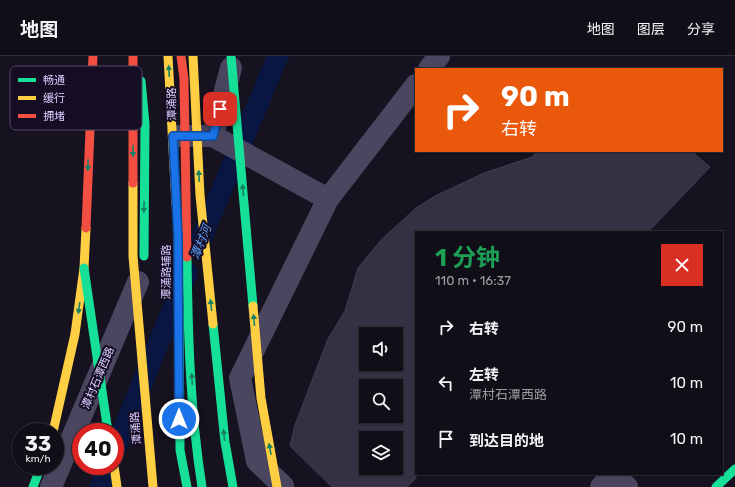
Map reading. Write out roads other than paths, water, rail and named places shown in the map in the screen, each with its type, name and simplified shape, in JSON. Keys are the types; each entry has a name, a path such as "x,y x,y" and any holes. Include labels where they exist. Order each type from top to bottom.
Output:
{"main road":[{"path":"93,56 93,66"},
{"name":"潭涌路辅路","path":"138,56 139,66"},
{"name":"潭涌路辅路","path":"168,56 178,237 180,450 187,487"},
{"name":"潭涌路","path":"181,56 184,79 188,310 196,448 202,487"},
{"path":"193,56 200,195 225,442 233,487"},
{"path":"233,56 261,398 277,487"},
{"name":"潭涌路辅路","path":"142,90 146,124 143,270 146,487"},
{"path":"55,423 75,334 84,268 90,130"},
{"name":"潭涌路","path":"133,130 133,256 153,487"},
{"path":"84,268 107,423"},
{"path":"716,487 735,469"},
{"path":"33,487 38,475"},
{"path":"115,475 117,487"}],"street":[{"path":"213,136 233,56"},
{"path":"430,68 439,56"},
{"path":"284,487 257,461 240,378 328,199 415,87"},
{"path":"173,136 213,136 328,199"},
{"name":"潭村石潭西路","path":"51,487 143,270"},
{"path":"601,487 613,475"},
{"path":"615,475 627,487"}],"waterway":[{"name":"潭村河","path":"202,237 278,56"},
{"name":"潭村河","path":"124,428 187,273"},
{"name":"潭村河","path":"100,487 105,475"}]}
